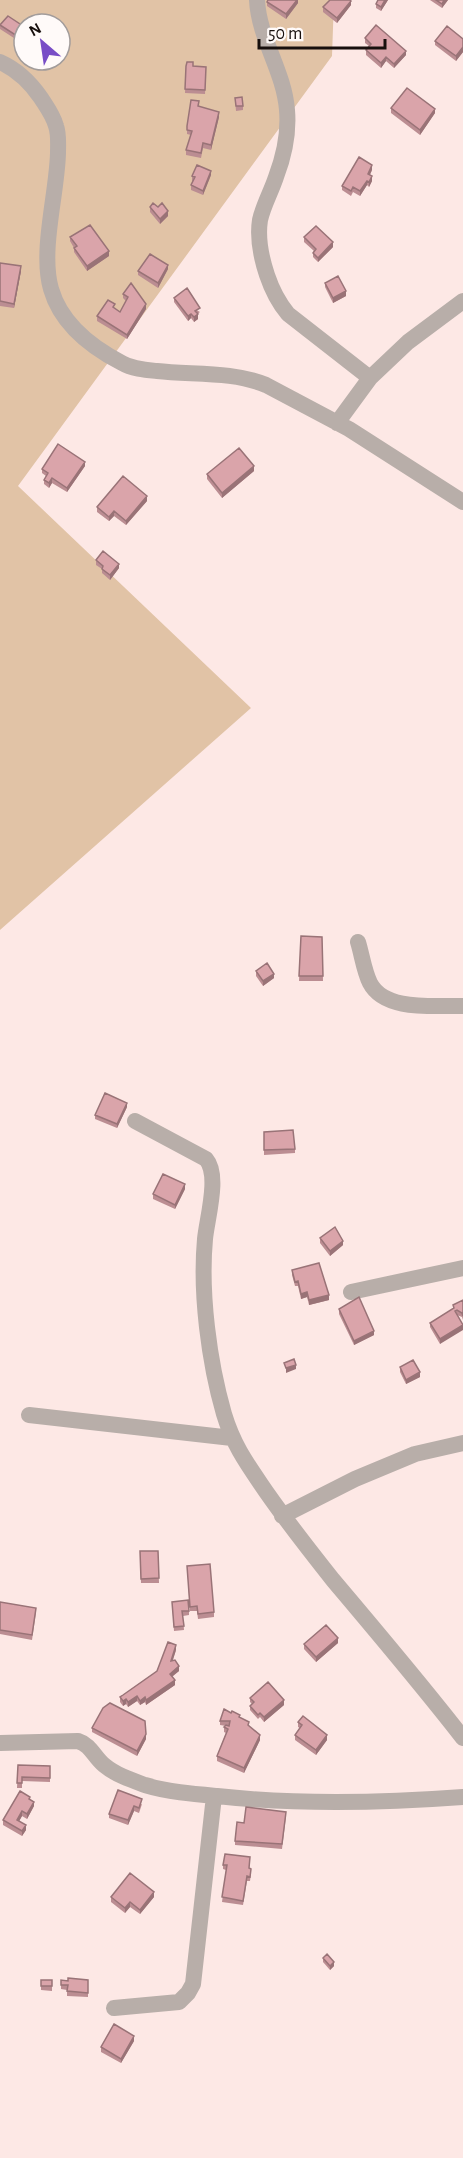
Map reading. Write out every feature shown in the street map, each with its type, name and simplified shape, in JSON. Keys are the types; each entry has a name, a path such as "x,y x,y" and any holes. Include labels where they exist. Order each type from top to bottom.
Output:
{"street":[{"path":"257,0 260,23 285,93 288,120 282,156 260,221 259,241 262,262 272,289 288,315 370,378"},
{"path":"0,62 19,73 34,87 52,114 56,126 58,169 49,242 48,274 50,288 58,307 75,331 123,364 153,371 220,375 266,385 382,449 463,502"},
{"path":"337,423 370,378 408,342 463,301"},
{"path":"358,942 370,982 374,990 385,999 399,1003 463,1006"},
{"path":"135,1122 206,1159 211,1166 212,1183 205,1236 203,1292 217,1379 232,1438 246,1464 282,1516 463,1738"},
{"path":"351,1292 463,1268"},
{"path":"29,1415 232,1438"},
{"path":"282,1516 355,1479 415,1454 463,1443"},
{"path":"0,1743 78,1741 87,1744 100,1761 120,1775 145,1785 171,1791 257,1801 418,1801 463,1797"},
{"path":"114,2008 179,2002 193,1984 214,1796"}],"shaded area":[{"path":"0,0 334,0 332,56 18,486 251,708 0,930"}],"building":[{"path":"268,0 297,0 286,14 267,2"},
{"path":"330,0 351,1 337,18 323,7"},
{"path":"378,0 385,0 381,7 376,4"},
{"path":"8,16 12,19 12,33 0,25"},
{"path":"376,25 406,51 394,64 386,57 381,63 366,50 371,44 365,38"},
{"path":"447,26 463,39 463,47 456,56 435,41"},
{"path":"187,62 193,62 193,66 206,67 205,90 185,89"},
{"path":"407,88 435,109 420,130 391,108"},
{"path":"242,97 243,106 236,106 235,98"},
{"path":"191,100 199,101 198,106 219,112 211,145 203,143 201,153 186,150 192,131 187,130"},
{"path":"359,157 372,165 368,174 372,176 360,191 353,187 351,191 342,186"},
{"path":"197,165 211,171 203,191 191,185"},
{"path":"153,203 158,207 162,203 168,211 160,219 150,207"},
{"path":"90,225 109,251 87,266 74,248 77,246 70,237"},
{"path":"316,226 333,242 318,258 313,253 316,249 304,237"},
{"path":"150,254 168,265 158,283 138,271"},
{"path":"0,263 21,266 14,304 0,301"},
{"path":"338,276 346,291 333,298 325,283"},
{"path":"131,283 146,304 127,335 97,316 108,300 115,304 113,307 120,312 128,297 123,294"},
{"path":"187,288 200,308 195,311 198,314 194,317 191,314 188,316 174,298"},
{"path":"58,444 85,462 67,488 52,478 49,483 44,480 48,473 42,469"},
{"path":"239,448 254,466 222,493 207,474"},
{"path":"123,476 147,496 126,521 114,511 109,517 97,507"},
{"path":"103,551 119,564 110,575 96,560"},
{"path":"301,936 322,937 323,976 299,976"},
{"path":"267,963 274,974 263,981 256,971"},
{"path":"105,1093 127,1103 117,1124 95,1115"},
{"path":"293,1130 295,1149 264,1150 264,1132"},
{"path":"163,1174 185,1184 175,1205 153,1194"},
{"path":"335,1227 343,1241 330,1251 320,1238"},
{"path":"319,1263 329,1295 309,1300 307,1292 301,1294 292,1270"},
{"path":"359,1297 374,1331 354,1341 339,1309"},
{"path":"463,1300 463,1316 462,1313 455,1311 463,1325 440,1339 430,1323"},
{"path":"294,1359 296,1365 286,1368 284,1363"},
{"path":"413,1360 420,1372 406,1380 400,1367"},
{"path":"140,1551 158,1551 159,1578 141,1579"},
{"path":"210,1564 214,1612 198,1614 197,1606 190,1607 187,1566"},
{"path":"188,1600 189,1611 182,1611 184,1626 174,1627 172,1602"},
{"path":"0,1602 36,1608 32,1635 0,1630"},
{"path":"326,1625 338,1638 316,1657 304,1644"},
{"path":"168,1642 176,1645 171,1661 175,1660 179,1666 170,1674 175,1680 146,1700 145,1697 140,1701 137,1696 128,1702 126,1699 123,1701 120,1697 157,1671"},
{"path":"268,1682 284,1700 264,1717 260,1713 258,1715 250,1706 254,1702 250,1698"},
{"path":"110,1703 145,1721 146,1734 137,1751 92,1728 103,1708"},
{"path":"224,1709 240,1715 239,1717 249,1722 248,1725 260,1735 244,1768 217,1756 228,1729 224,1727 229,1726 230,1721 220,1721"},
{"path":"303,1716 327,1735 316,1750 295,1735 302,1725 298,1722"},
{"path":"18,1765 50,1766 50,1778 22,1777 22,1783 17,1783"},
{"path":"118,1790 142,1799 139,1808 134,1806 128,1820 109,1814"},
{"path":"20,1791 34,1802 27,1814 22,1811 17,1820 26,1825 22,1831 3,1820"},
{"path":"246,1807 286,1812 282,1844 235,1841 237,1822 244,1823"},
{"path":"225,1854 250,1857 250,1877 247,1876 243,1901 222,1897 227,1865 223,1865"},
{"path":"130,1873 154,1892 140,1910 130,1902 125,1908 111,1897"},
{"path":"327,1954 334,1962 330,1966 323,1958"},
{"path":"68,1978 88,1980 88,1993 67,1991 68,1985 61,1985 61,1980 68,1981"},
{"path":"41,1980 52,1980 52,1986 41,1986"},
{"path":"114,2024 134,2036 121,2059 101,2047"}]}
